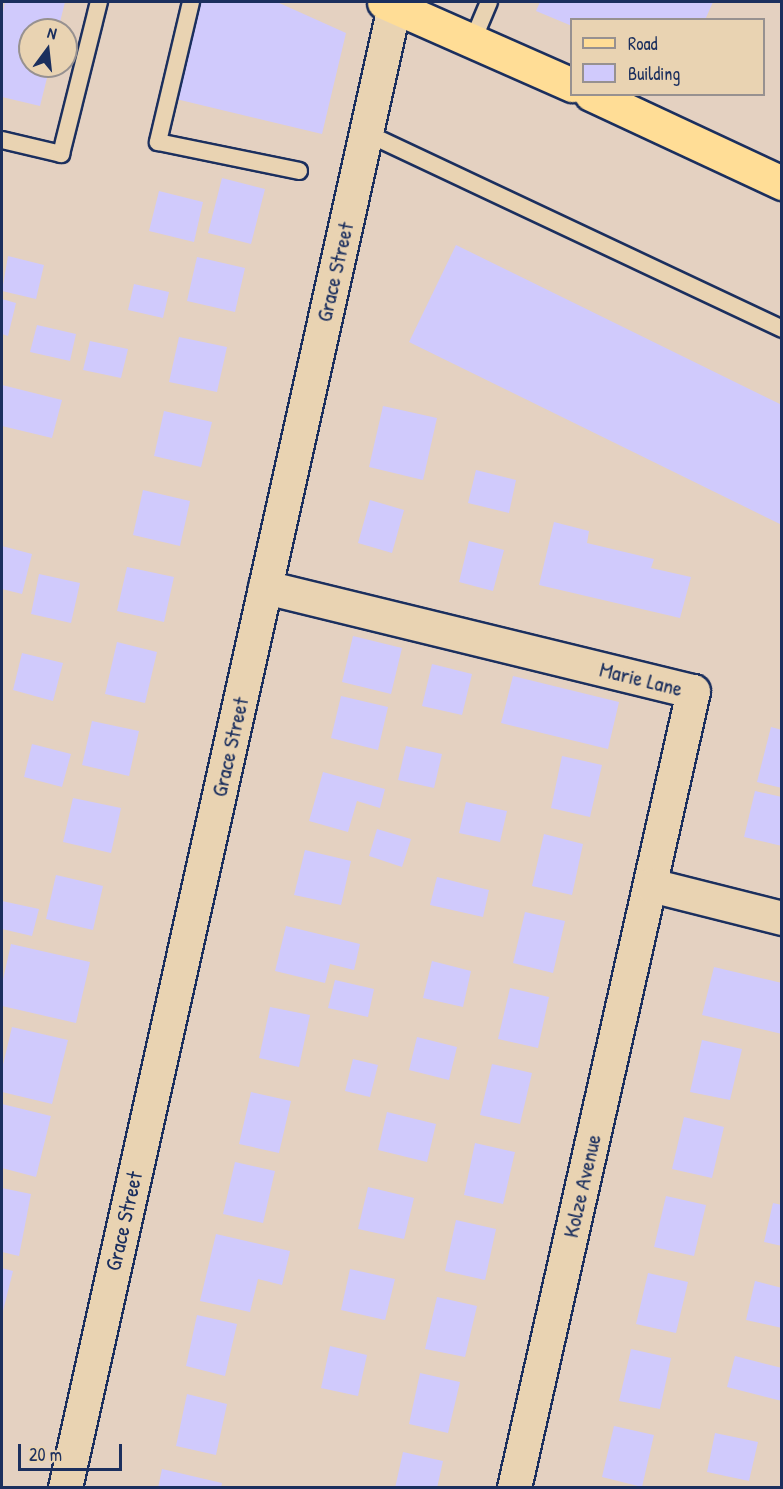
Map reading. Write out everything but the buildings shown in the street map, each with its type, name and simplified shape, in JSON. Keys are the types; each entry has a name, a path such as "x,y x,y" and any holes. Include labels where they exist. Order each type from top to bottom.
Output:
{"main road":[{"path":"389,4 570,85"},
{"path":"595,96 782,183"}],"street":[{"name":"Grace Street","path":"65,1488 366,133 389,4"},
{"name":"Marie Lane","path":"265,587 693,691 651,885"},
{"path":"651,885 782,918"},
{"name":"Kolze Avenue","path":"514,1488 651,885"}],"lane":[{"path":"2,140 60,154 99,2"},
{"path":"191,2 158,142 299,171"},
{"path":"473,40 489,2"},
{"path":"366,133 782,329"}]}
